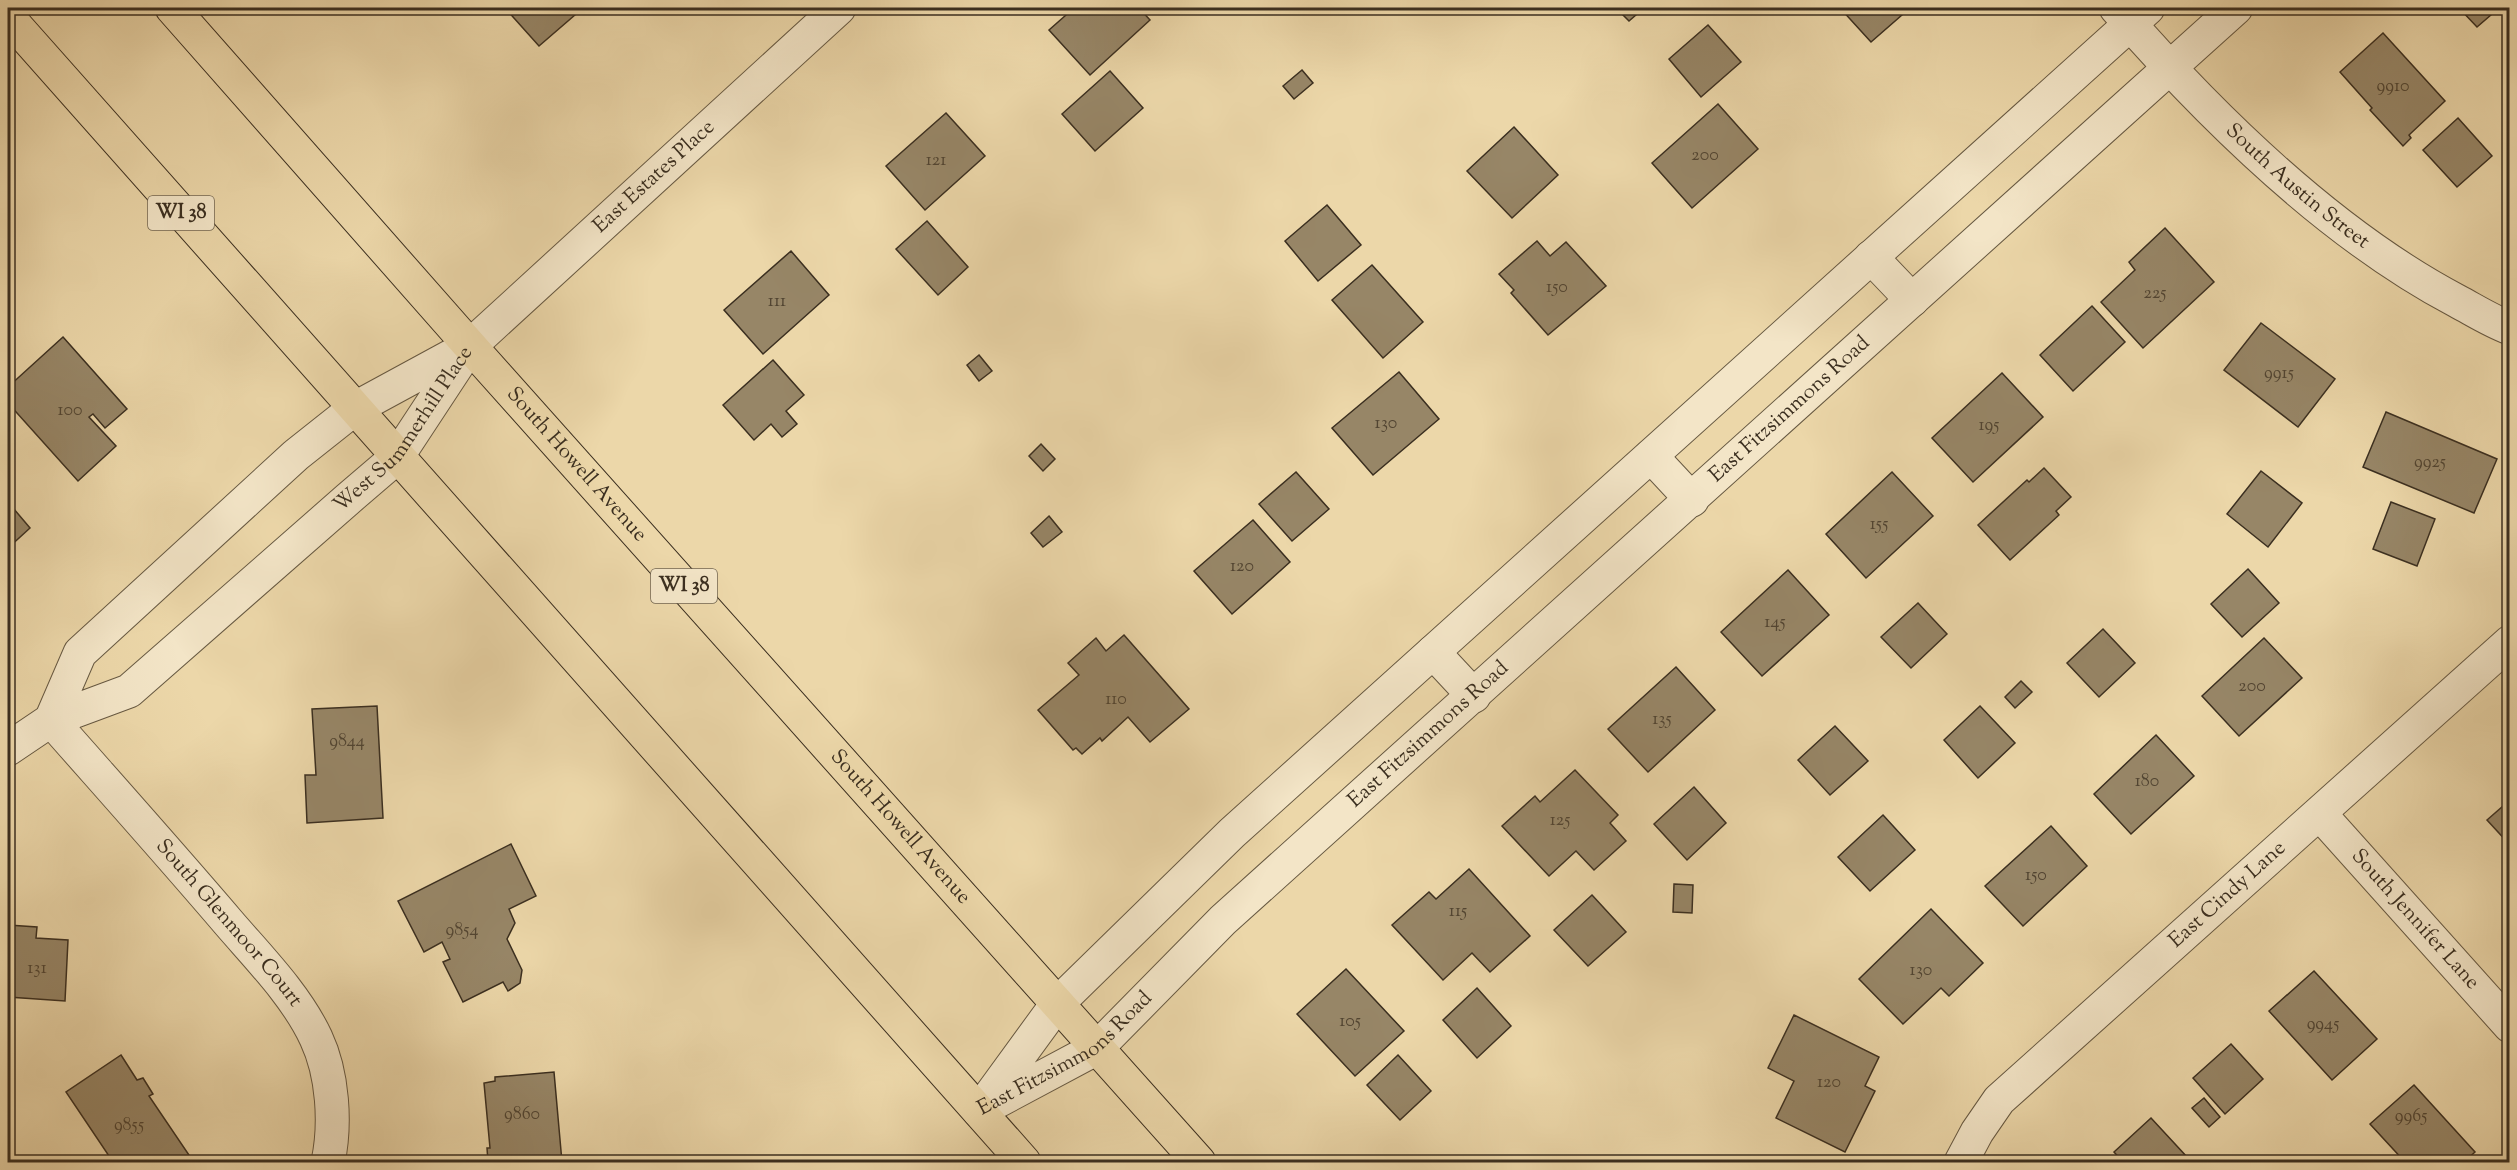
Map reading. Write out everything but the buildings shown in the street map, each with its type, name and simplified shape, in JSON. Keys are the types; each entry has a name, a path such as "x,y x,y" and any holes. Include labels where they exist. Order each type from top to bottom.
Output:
{"main road":[{"name":"South Howell Avenue","path":"172,8 470,346 1199,1162"},
{"name":"WI 38","path":"8,17 1024,1162"}],"street":[{"name":"East Estates Place","path":"470,346 839,8"},
{"name":"East Fitzsimmons Road","path":"979,1111 1097,1048 1223,920 2236,8"},
{"name":"East Fitzsimmons Road","path":"979,1111 1057,1004 1232,833 1871,257 2131,13"},
{"name":"South Austin Street","path":"2131,13 2169,68 2282,177 2358,240 2419,281 2510,328"},
{"path":"1871,257 1912,300"},
{"name":"West Summerhill Place","path":"51,720 80,653 296,455 354,408 470,346"},
{"name":"West Summerhill Place","path":"8,749 51,720 129,691 397,457 470,346"},
{"path":"1651,456 1692,500"},
{"name":"East Cindy Lane","path":"1961,1162 1977,1132 1999,1100 2510,642"},
{"path":"1433,652 1474,696"},
{"name":"South Glenmoor Court","path":"51,720 252,950 294,1002 316,1038 329,1078 332,1142 328,1162"},
{"name":"South Jennifer Lane","path":"2320,814 2510,1026"}]}
